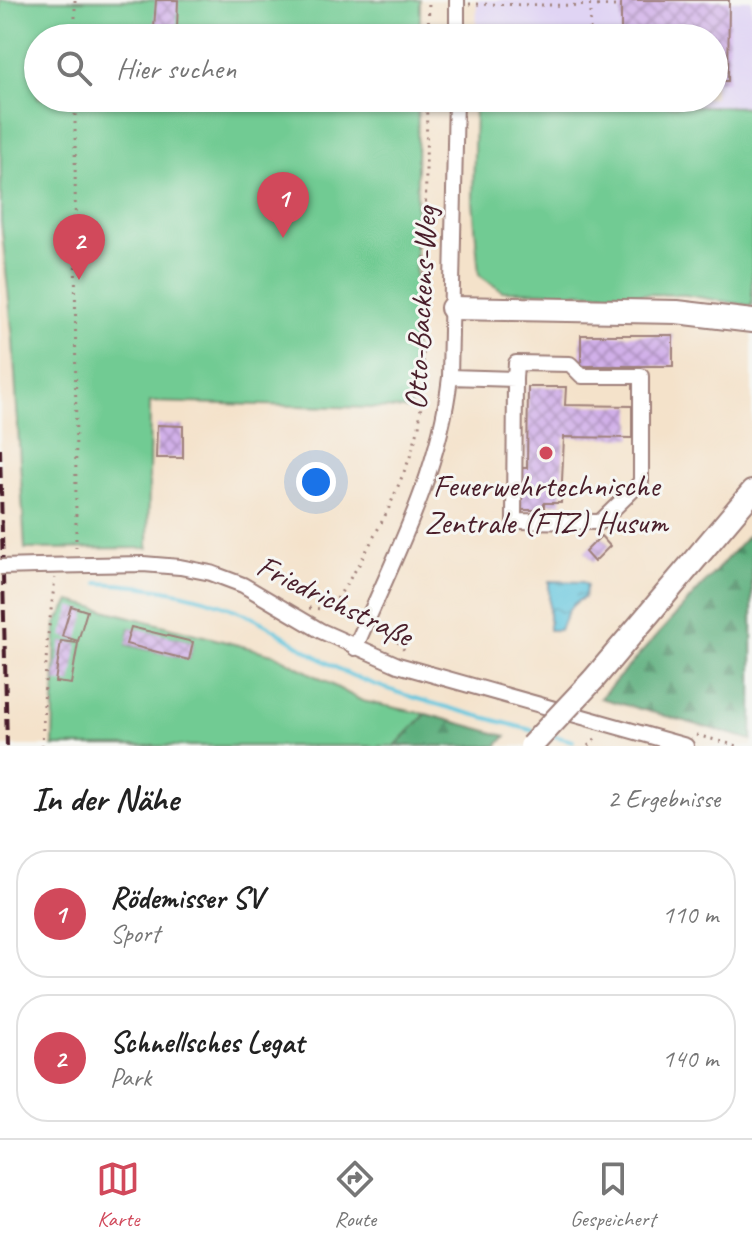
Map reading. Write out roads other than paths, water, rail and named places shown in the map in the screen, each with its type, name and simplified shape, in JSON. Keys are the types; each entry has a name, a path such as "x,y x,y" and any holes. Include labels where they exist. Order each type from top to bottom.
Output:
{"highway":[{"path":"452,308 677,312 752,321"},
{"path":"715,315 752,338"},
{"path":"531,746 593,680 752,492"}],"street":[{"path":"457,2 457,24"},
{"name":"Otto-Backens-Weg","path":"355,648 426,487 441,435 450,377 456,112"},
{"path":"516,363 570,364 582,376 641,376 641,482 600,522 514,521 515,379 516,363"},
{"path":"450,377 515,379"},
{"name":"Friedrichstraße","path":"0,567 143,564 211,573 243,585 355,648 398,665 690,740"}],"water":[{"path":"549,581 583,582 587,585 584,598 571,607 560,630 549,630"}],"waterway":[{"path":"98,583 162,590 224,605 263,623 318,658 375,685 534,731"},
{"path":"551,735 573,741"}],"railway":[{"path":"0,448 7,746"}],"place":[{"name":"Rödemisser SV","path":"283,238"},
{"name":"Schnellsches Legat","path":"79,280"},
{"name":"Feuerwehrtechnische Zentrale (FTZ) Husum","path":"546,453"}]}
